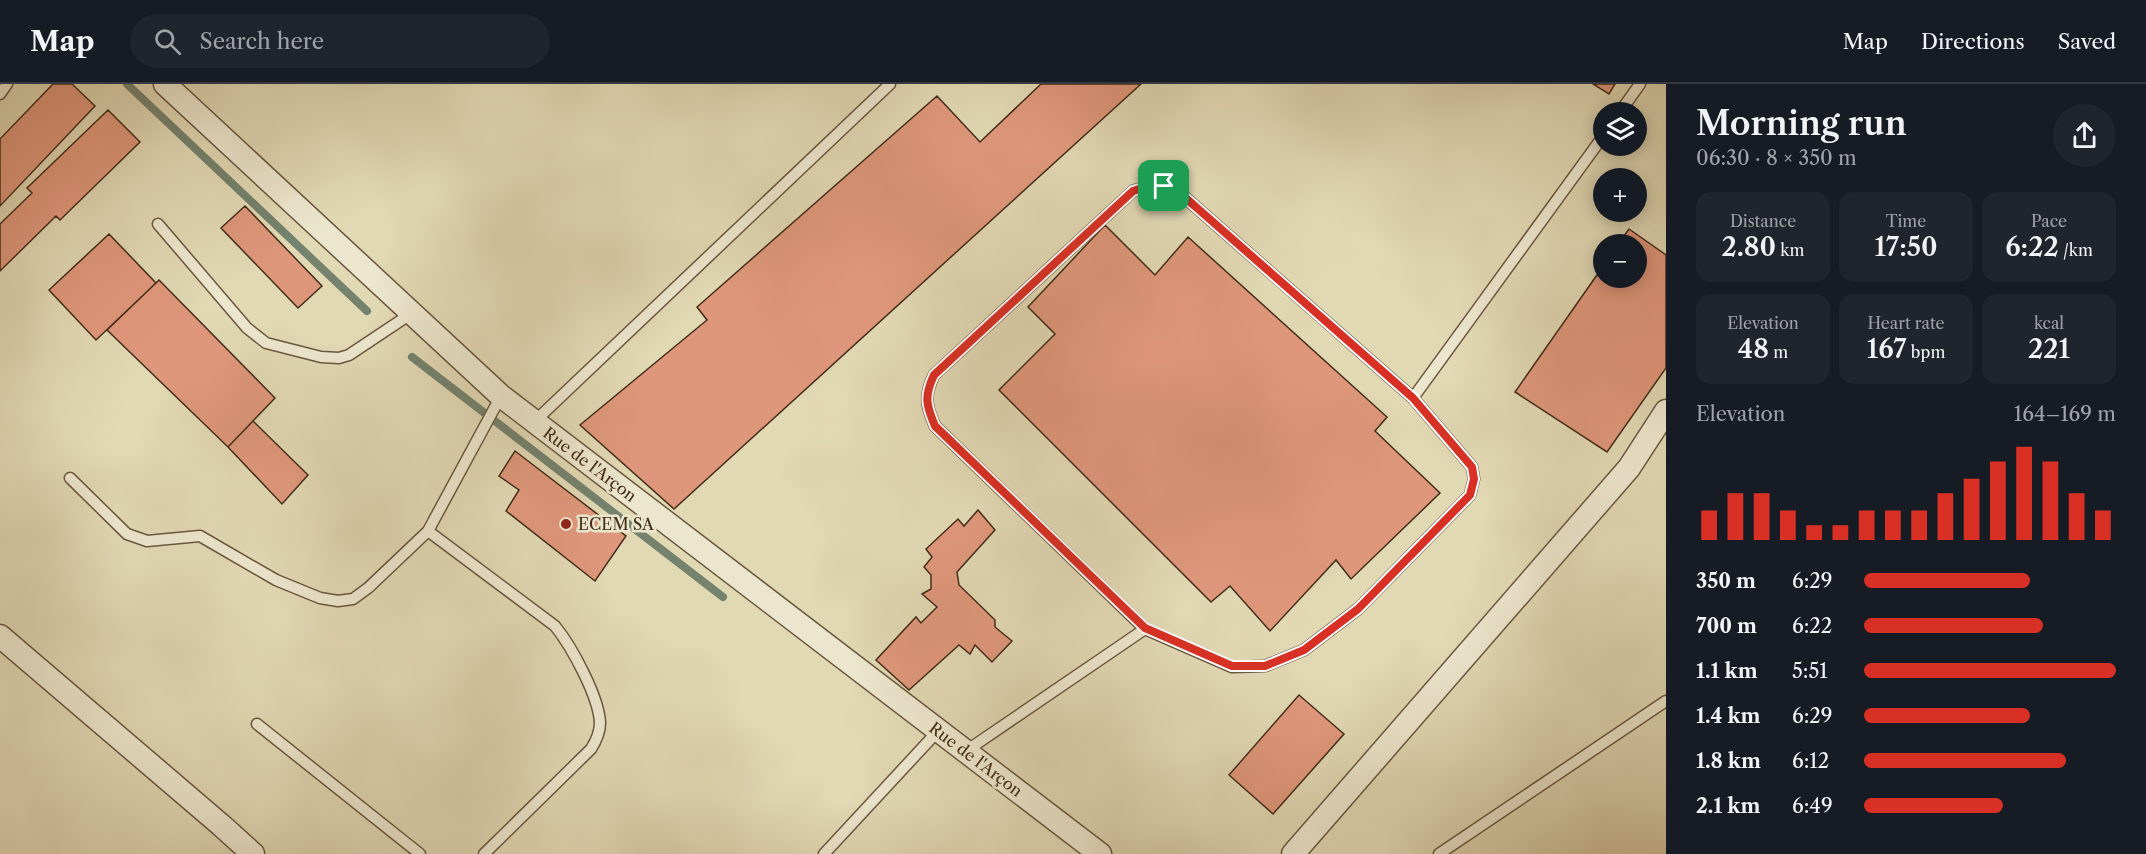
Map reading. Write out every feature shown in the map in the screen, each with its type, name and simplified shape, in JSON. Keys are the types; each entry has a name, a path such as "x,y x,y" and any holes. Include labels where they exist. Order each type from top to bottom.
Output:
{"street":[{"name":"Rue de l'Arçon","path":"165,84 501,396 1100,854"},
{"path":"1293,854 1629,468 1666,411"},
{"path":"0,636 253,854"}],"lane":[{"path":"0,94 7,84"},
{"path":"534,422 890,84"},
{"path":"1627,102 1640,84"},
{"path":"1413,398 1593,150"},
{"path":"1149,186 1164,186 1180,193 1413,398 1467,460 1474,473 1470,495 1358,609 1304,650 1265,666 1232,666 1145,628 935,426 928,411 927,389 934,375 1133,191 1149,186"},
{"path":"158,224 247,328 266,343 321,357 339,358 349,355 412,314"},
{"path":"70,478 127,534 134,538 147,541 200,536 276,580 320,598 338,601 353,599 368,588 428,531 501,396"},
{"path":"428,531 555,627 564,637 595,699 599,713 598,737 591,749 484,854"},
{"path":"965,751 1145,628"},
{"path":"1439,854 1666,701"},
{"path":"257,724 420,854"},
{"path":"824,854 938,731"}],"building":[{"path":"53,84 72,84 95,106 0,206 0,139"},
{"path":"1041,84 1141,84 674,509 580,425 707,320 697,307 937,96 980,142"},
{"path":"1593,84 1615,84 1609,94"},
{"path":"108,110 140,142 60,220 56,216 0,271 0,224 32,193 27,188"},
{"path":"245,206 322,286 298,308 221,228"},
{"path":"1105,225 1155,275 1188,237 1387,417 1375,431 1440,493 1351,579 1336,560 1270,631 1230,586 1211,602 999,390 1055,334 1028,307"},
{"path":"1629,229 1636,234 1625,234"},
{"path":"109,234 156,283 96,340 49,290"},
{"path":"1647,242 1666,255 1666,368 1607,452 1515,392 1593,281 1593,288 1647,288"},
{"path":"159,280 275,398 228,447 107,330"},
{"path":"253,421 308,475 282,504 228,447"},
{"name":"ECEM SA","path":"515,451 626,536 595,581 506,511 519,490 499,476"},
{"path":"978,510 995,530 957,572 959,585 995,620 995,627 1012,641 992,662 975,645 970,654 959,645 909,690 876,660 916,617 921,623 937,607 922,594 931,589 931,575 924,567 932,557 926,549 958,519 964,526"},
{"path":"1299,695 1344,734 1273,814 1229,775"}],"waterway":[{"path":"127,84 367,311"},
{"path":"412,357 723,597"}],"place":[{"name":"ECEM SA","path":"566,524"}],"route":[{"path":"1149,186 1164,186 1180,193 1413,398 1467,460 1474,473 1470,495 1358,609 1304,650 1265,666 1232,666 1145,628 935,426 928,411 927,389 934,375 1133,191 1149,186"}]}
